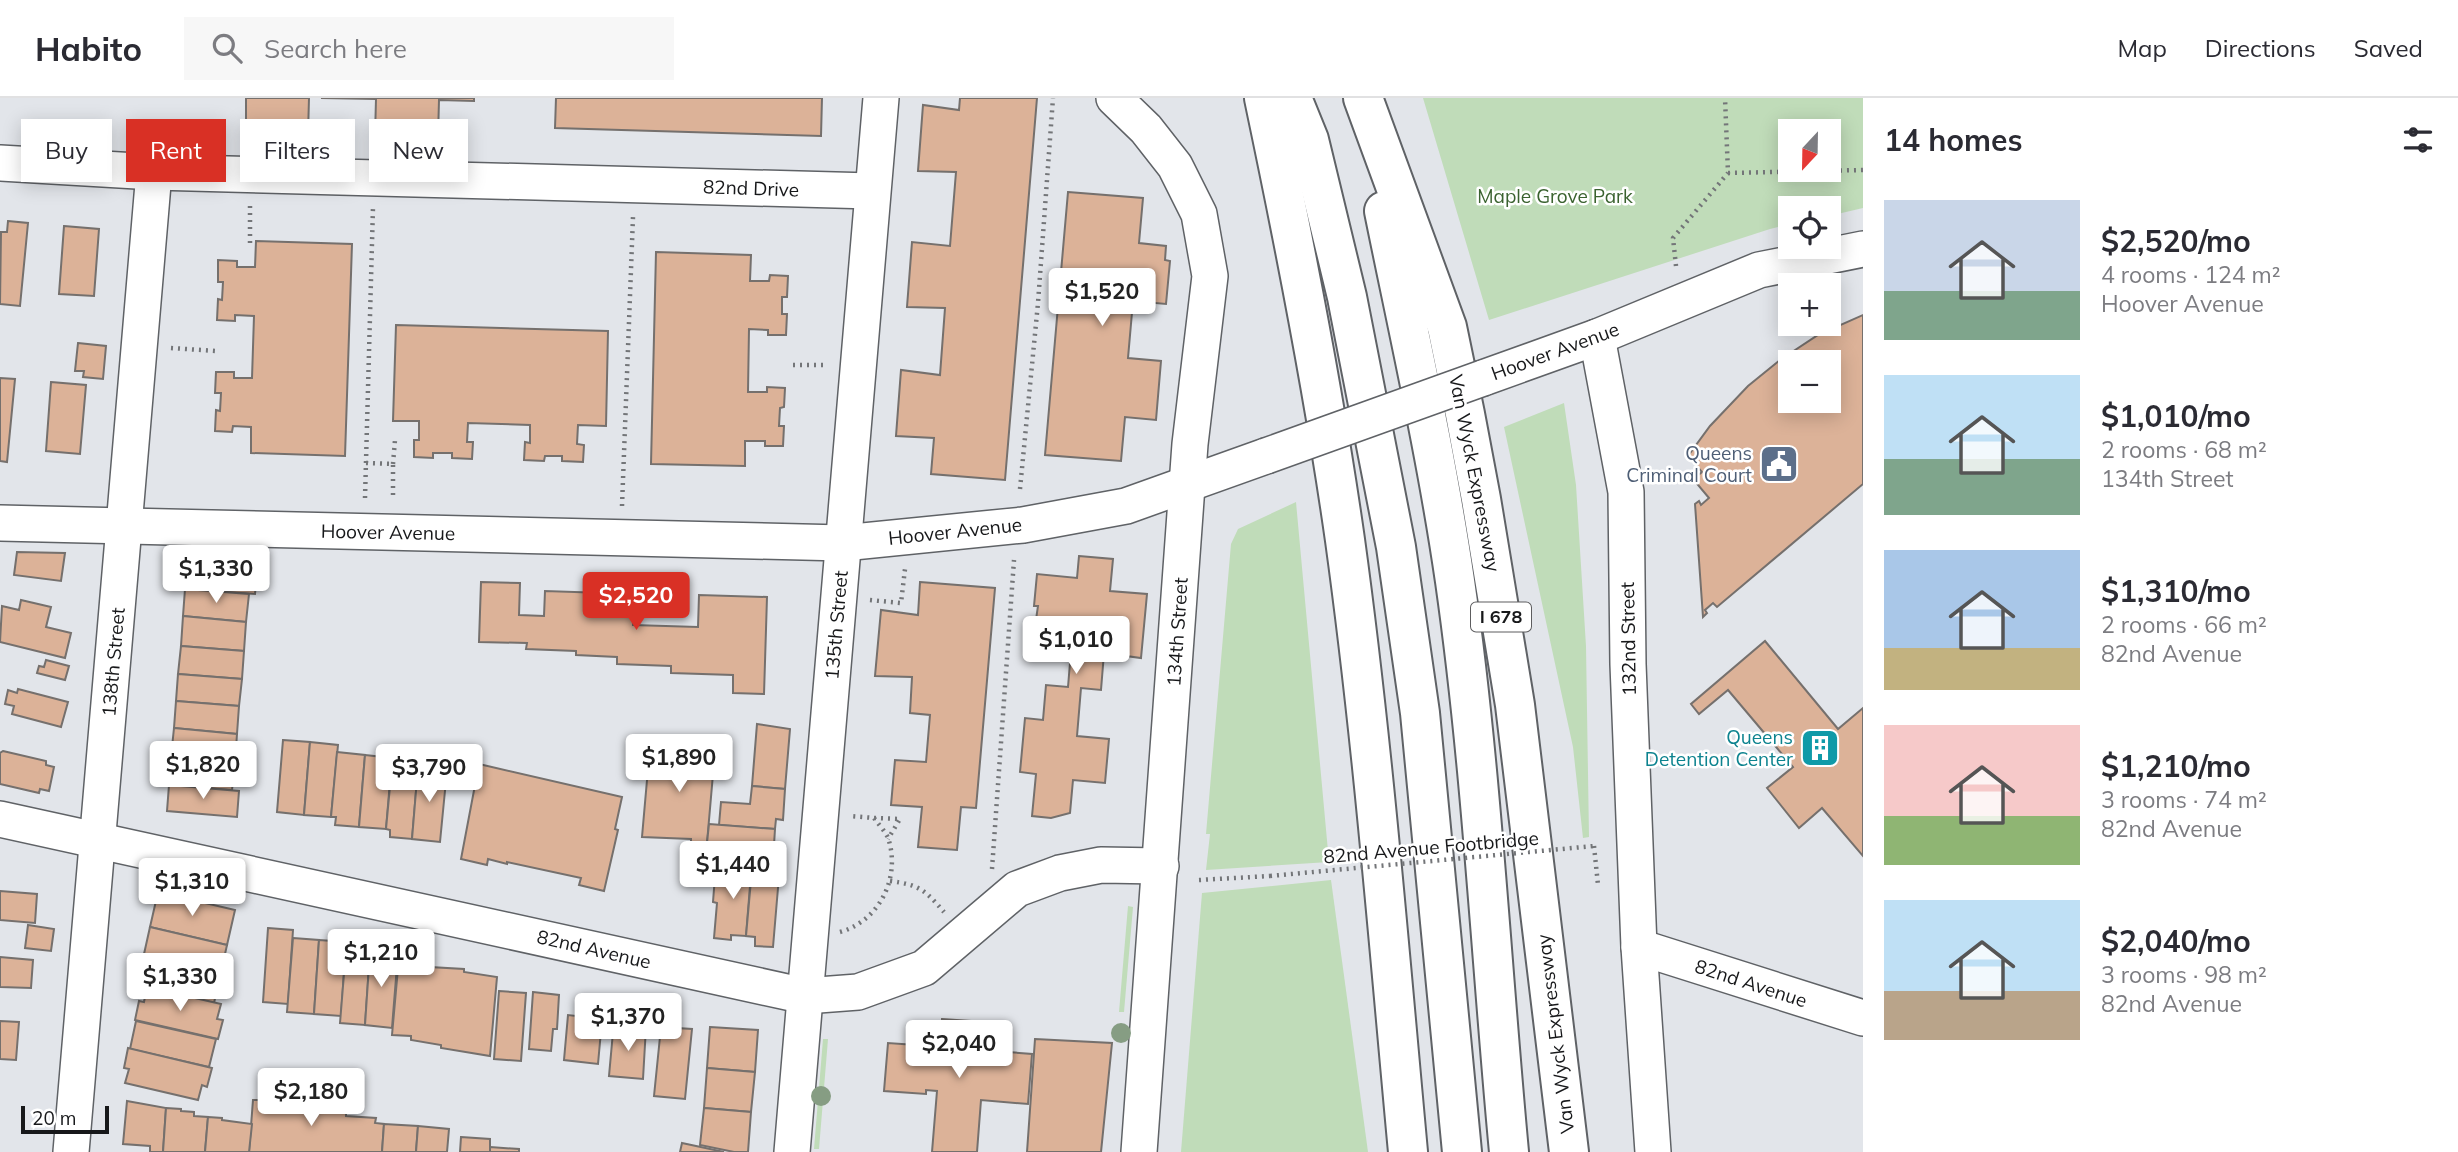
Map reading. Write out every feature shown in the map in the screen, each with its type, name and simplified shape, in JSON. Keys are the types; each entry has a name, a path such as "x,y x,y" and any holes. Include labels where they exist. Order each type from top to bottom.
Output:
{"highway":[{"path":"1264,98 1316,358 1345,541 1374,793 1408,1152"},
{"path":"1292,98 1308,140 1347,297 1396,547 1419,713 1462,1152"},
{"path":"1363,98 1435,462 1455,582 1477,789 1509,1152"},
{"name":"Van Wyck Expressway","path":"1363,98 1447,327 1468,426 1515,705 1569,1152"}],"street":[{"name":"135th Street","path":"792,1152 881,98"},
{"name":"134th Street","path":"1114,98 1146,129 1175,166 1199,214 1210,276 1190,444 1139,1152"},
{"name":"82nd Drive","path":"0,163 126,170"},
{"name":"82nd Drive","path":"226,174 872,191"},
{"name":"138th Street","path":"71,1152 153,182"},
{"name":"Hoover Avenue","path":"0,523 843,543 1023,525 1126,506 1597,337 1759,270 1863,249"},
{"name":"132nd Street","path":"1597,337 1626,492 1628,664 1639,947 1653,1152"},
{"name":"82nd Avenue","path":"0,819 805,996 858,992 924,968 1017,889 1060,873 1101,866 1161,866"},
{"name":"82nd Avenue","path":"1639,947 1863,1018"}],"path":[{"path":"1020,489 1038,303 1053,98"},
{"path":"1676,266 1673,238 1728,173 1725,98"},
{"path":"1728,173 1863,170"},
{"path":"250,203 250,243"},
{"path":"365,498 373,206"},
{"path":"622,506 633,214"},
{"path":"167,347 216,351"},
{"path":"793,365 831,366"},
{"path":"393,499 395,440"},
{"path":"366,463 393,464"},
{"path":"992,876 1014,559"},
{"path":"865,600 901,603 905,568"},
{"path":"846,816 900,819 888,839"},
{"path":"836,933 847,930 878,906 890,881 892,862 888,839 874,818"},
{"name":"82nd Avenue Footbridge","path":"1199,880 1270,876 1594,846 1598,885"},
{"path":"890,881 917,885 946,915"}],"green space":[{"name":"Maple Grove Park","path":"1423,98 1863,98 1863,208 1841,213 1841,196 1778,196 1778,227 1489,320"},
{"path":"1564,403 1576,485 1586,646 1589,837 1583,838 1573,747 1504,427"},
{"path":"1296,502 1329,862 1206,870 1210,834 1206,834 1231,544 1238,529"},
{"path":"1331,880 1368,1152 1181,1152 1202,893"},
{"path":"1128,906 1133,907 1124,1012 1119,1012"},
{"path":"823,1039 828,1039 819,1149 814,1149"}],"building":[{"path":"246,98 309,98 308,119 246,119"},
{"path":"321,98 474,98 474,101 439,100 438,119 375,119 376,99"},
{"path":"556,98 822,98 821,136 555,128"},
{"path":"960,98 1037,98 1005,480 931,474 934,438 896,436 901,370 940,375 945,308 907,307 912,242 950,246 956,172 918,171 923,105 959,110"},
{"path":"1068,192 1143,198 1139,243 1166,246 1165,260 1170,261 1166,304 1133,301 1128,358 1161,361 1156,420 1125,417 1121,461 1045,455"},
{"path":"8,221 28,223 20,306 0,304 1,232 7,232"},
{"path":"64,226 99,229 94,296 59,294"},
{"path":"256,241 352,244 345,456 251,453 251,427 233,426 232,432 215,431 216,410 220,411 221,393 215,393 216,372 234,372 234,378 252,378 254,316 235,315 235,321 217,320 218,299 222,300 223,282 218,282 218,260 237,261 237,267 255,267"},
{"path":"656,252 751,255 750,281 769,281 770,275 788,276 787,297 782,297 782,314 787,314 786,335 768,335 768,330 749,329 748,392 767,392 767,387 785,388 779,426 784,426 783,446 765,446 765,441 745,441 745,466 651,464"},
{"name":"Queens Criminal Court","path":"1863,315 1863,484 1717,607 1713,603 1705,610 1707,613 1703,617 1695,504 1699,501 1701,505 1709,498 1693,479 1702,472 1688,456 1710,426 1748,386 1778,362 1778,413 1841,413 1841,350 1795,350 1816,336 1841,336 1841,325"},
{"path":"396,325 608,331 606,426 578,425 577,444 584,445 583,462 562,461 562,456 545,456 544,461 524,460 525,442 530,443 530,425 468,423 467,442 473,442 472,459 452,458 452,453 433,453 433,458 414,457 414,440 419,440 419,421 393,421"},
{"path":"78,343 106,346 103,379 83,377 84,371 75,371"},
{"path":"0,378 15,379 7,462 0,461"},
{"path":"51,382 86,385 80,454 46,451"},
{"path":"17,552 65,553 61,581 14,575"},
{"path":"1079,556 1113,559 1110,591 1147,594 1141,658 1104,653 1101,690 1081,688 1077,736 1109,739 1105,783 1073,780 1070,813 1051,818 1032,816 1036,774 1020,772 1025,718 1043,720 1046,685 1068,687 1071,651 1032,647 1038,606 1034,606 1037,574 1077,578"},
{"path":"188,558 258,564 255,594 185,589"},
{"path":"481,582 520,583 519,615 544,616 545,591 634,594 633,625 698,627 699,595 767,597 764,694 733,693 733,675 671,673 671,666 617,664 617,657 576,655 576,651 526,649 527,643 479,642"},
{"path":"920,582 995,588 976,808 961,807 957,850 918,847 922,807 891,805 895,760 926,762 930,715 910,713 912,677 875,676 881,610 918,615"},
{"path":"185,589 249,594 246,622 183,616"},
{"path":"21,600 51,607 46,627 71,633 65,658 0,642 2,606 19,610"},
{"path":"183,616 246,622 244,651 181,646"},
{"name":"Queens Detention Center","path":"1765,641 1838,729 1863,708 1863,856 1822,808 1799,828 1767,788 1793,767 1728,690 1699,714 1691,704"},
{"path":"181,646 244,651 242,679 178,674"},
{"path":"46,660 69,666 65,680 37,673 39,666 44,667"},
{"path":"178,674 242,679 239,706 176,701"},
{"path":"18,689 68,702 61,727 12,714 14,706 5,704 8,690 17,693"},
{"path":"176,701 239,706 237,734 174,728"},
{"path":"757,724 790,729 785,789 752,786"},
{"path":"174,728 237,734 235,763 171,757"},
{"path":"283,740 310,742 304,815 277,812"},
{"path":"310,742 338,745 331,817 304,815"},
{"path":"650,746 698,752 698,749 715,751 707,843 691,842 691,839 642,837"},
{"path":"3,751 46,761 46,765 54,767 49,791 40,789 39,793 0,784 0,753"},
{"path":"337,752 365,755 359,827 335,825 336,817 331,817"},
{"path":"365,755 392,758 386,829 359,827"},
{"path":"171,757 235,763 232,790 169,785"},
{"path":"479,764 622,797 615,829 618,830 604,891 579,885 581,878 507,862 488,859 487,865 461,859"},
{"path":"392,765 418,767 412,839 390,837 390,830 386,829"},
{"path":"418,767 447,770 440,842 412,839"},
{"path":"169,785 239,791 237,817 167,811"},
{"path":"752,786 785,789 783,820 776,819 775,829 719,825 721,802 750,804"},
{"path":"709,824 775,829 774,845 781,845 779,863 709,857"},
{"path":"734,859 752,861 746,936 731,935 731,940 714,938 717,903 713,902 715,876 733,877"},
{"path":"752,869 766,870 765,875 779,876 773,947 755,946 755,937 746,936"},
{"path":"0,891 37,894 35,923 0,920"},
{"path":"158,892 235,910 227,945 150,927"},
{"path":"28,925 54,929 51,951 25,948"},
{"path":"150,927 227,945 221,972 144,954"},
{"path":"268,928 293,930 288,1004 263,1002"},
{"path":"293,938 319,940 314,1014 287,1012"},
{"path":"319,940 346,942 341,1016 314,1014"},
{"path":"346,949 370,951 365,1025 340,1023"},
{"path":"370,951 398,953 392,1028 365,1025"},
{"path":"144,954 221,972 214,1003 137,985"},
{"path":"0,957 33,960 31,988 0,987"},
{"path":"399,957 431,963 430,967 464,969 464,972 497,977 490,1056 441,1048 441,1045 411,1040 411,1036 392,1035"},
{"path":"147,987 221,1004 217,1019 223,1020 218,1039 135,1020 139,1001 144,1002"},
{"path":"499,991 526,993 521,1061 494,1059"},
{"path":"533,992 559,995 557,1029 553,1029 551,1051 529,1049"},
{"path":"577,1009 603,1009 598,1064 564,1060 568,1015 576,1016"},
{"path":"942,1019 985,1022 983,1050 1032,1054 1028,1104 981,1100 977,1152 932,1152 937,1091 926,1090 926,1094 884,1091 888,1043 930,1046 929,1053 939,1053"},
{"path":"0,1021 19,1022 16,1060 0,1059"},
{"path":"136,1021 216,1039 209,1067 130,1049"},
{"path":"622,1025 646,1027 643,1079 609,1076 613,1032 621,1032"},
{"path":"661,1027 692,1029 685,1099 654,1096"},
{"path":"710,1027 758,1030 755,1072 707,1068"},
{"path":"1035,1039 1112,1043 1101,1152 1027,1152"},
{"path":"128,1048 212,1068 207,1087 202,1085 198,1100 125,1083 129,1069 124,1068"},
{"path":"707,1068 755,1072 751,1112 704,1108"},
{"path":"262,1095 293,1097 293,1102 346,1106 346,1116 376,1118 375,1123 384,1124 382,1152 249,1152 253,1100 262,1100"},
{"path":"127,1101 166,1108 163,1152 150,1152 150,1146 123,1144"},
{"path":"166,1108 181,1109 194,1112 194,1116 208,1117 205,1152 163,1152"},
{"path":"704,1108 751,1112 748,1152 700,1145"},
{"path":"208,1117 252,1124 249,1152 205,1152"},
{"path":"384,1124 418,1126 416,1152 382,1152"},
{"path":"418,1126 449,1129 447,1152 416,1152"},
{"path":"461,1137 490,1139 490,1152 460,1152"},
{"path":"682,1143 724,1152 680,1152"},
{"path":"490,1147 519,1149 519,1152 490,1152"}],"place":[{"name":"Queens Criminal Court","path":"1779,464"},
{"name":"Queens Detention Center","path":"1820,748"}]}
